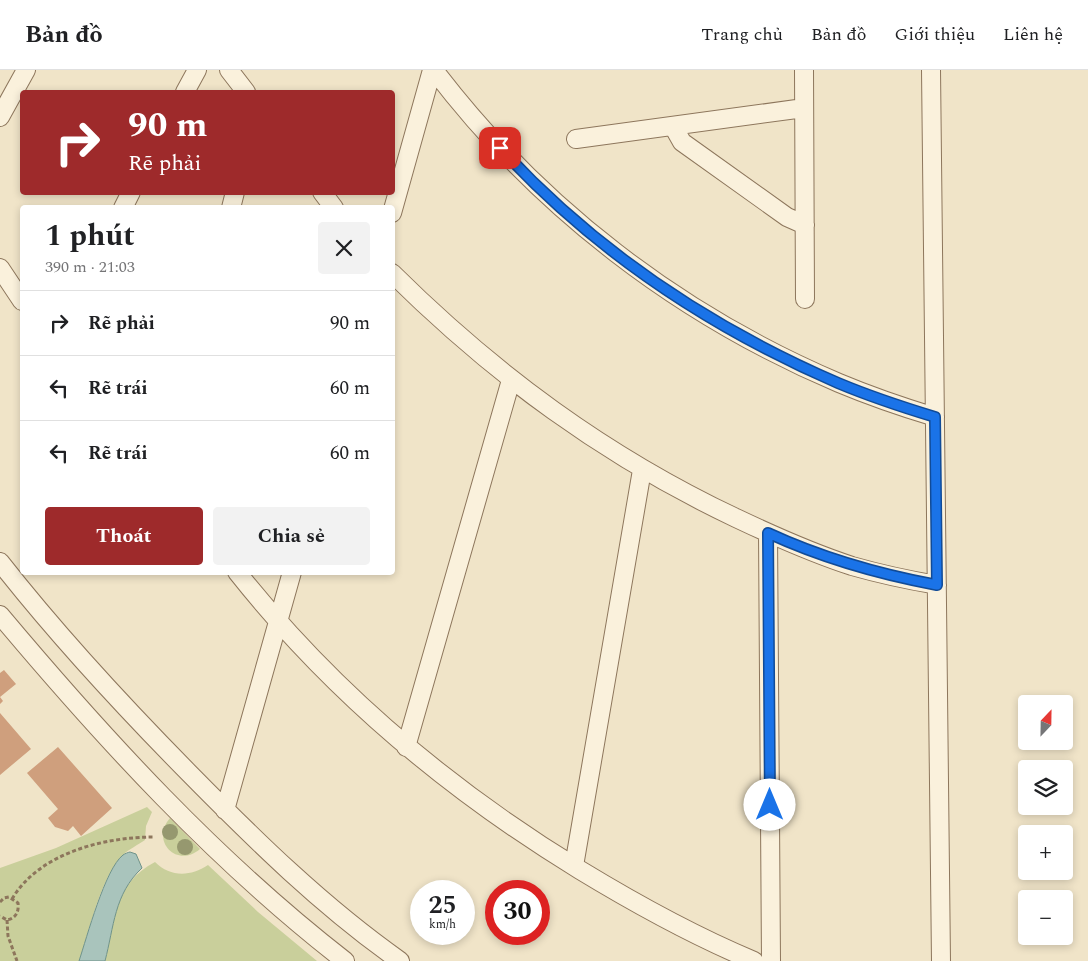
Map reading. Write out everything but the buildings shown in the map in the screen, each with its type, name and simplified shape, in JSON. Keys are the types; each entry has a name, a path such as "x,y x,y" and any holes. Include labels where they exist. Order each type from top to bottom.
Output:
{"street":[{"path":"0,117 26,70"},
{"path":"186,90 197,70"},
{"path":"230,70 245,90"},
{"path":"394,205 433,70"},
{"path":"433,70 478,124 547,195 607,246 663,288 720,323 794,363 840,384 935,417"},
{"path":"804,70 805,300"},
{"path":"931,70 941,961"},
{"path":"576,139 804,108"},
{"path":"673,126 682,142 787,217 805,225"},
{"path":"0,268 20,299"},
{"path":"395,276 465,342 511,380 584,433 642,470 707,504 818,554 885,575 937,585"},
{"path":"406,747 511,380"},
{"path":"574,866 642,470"},
{"path":"768,533 771,961"},
{"path":"0,562 104,684 225,810 292,874 335,911 400,961"},
{"path":"239,575 278,622 320,668 352,699 406,747 464,792 574,866 650,911 754,961"},
{"path":"225,810 291,575"},
{"path":"0,615 99,729 161,794 245,876 287,914 345,961"}],"path":[{"path":"12,898 32,875 67,855 109,841 154,837"},
{"path":"0,902 4,898 12,898 18,903 19,908 15,916 7,920"},
{"path":"0,916 7,920"},
{"path":"7,920 8,936 17,961"}],"green space":[{"path":"147,807 152,812 146,826 145,840 123,855 108,876 96,905 79,961 0,961 0,868 56,848"},
{"path":"170,818 200,849 183,856 169,850 163,835"},
{"path":"155,862 167,870 180,874 194,872 208,865 258,912 317,961 105,961 118,904 124,892 141,871"}],"water":[{"path":"130,852 136,854 142,868 133,878 120,900 105,961 79,961 103,888 116,863 123,855"}],"route":[{"path":"500,148 547,195 584,228 663,288 706,315 749,340 840,384 935,417 937,585 885,575 851,565 818,554 768,533 770,805"}]}
